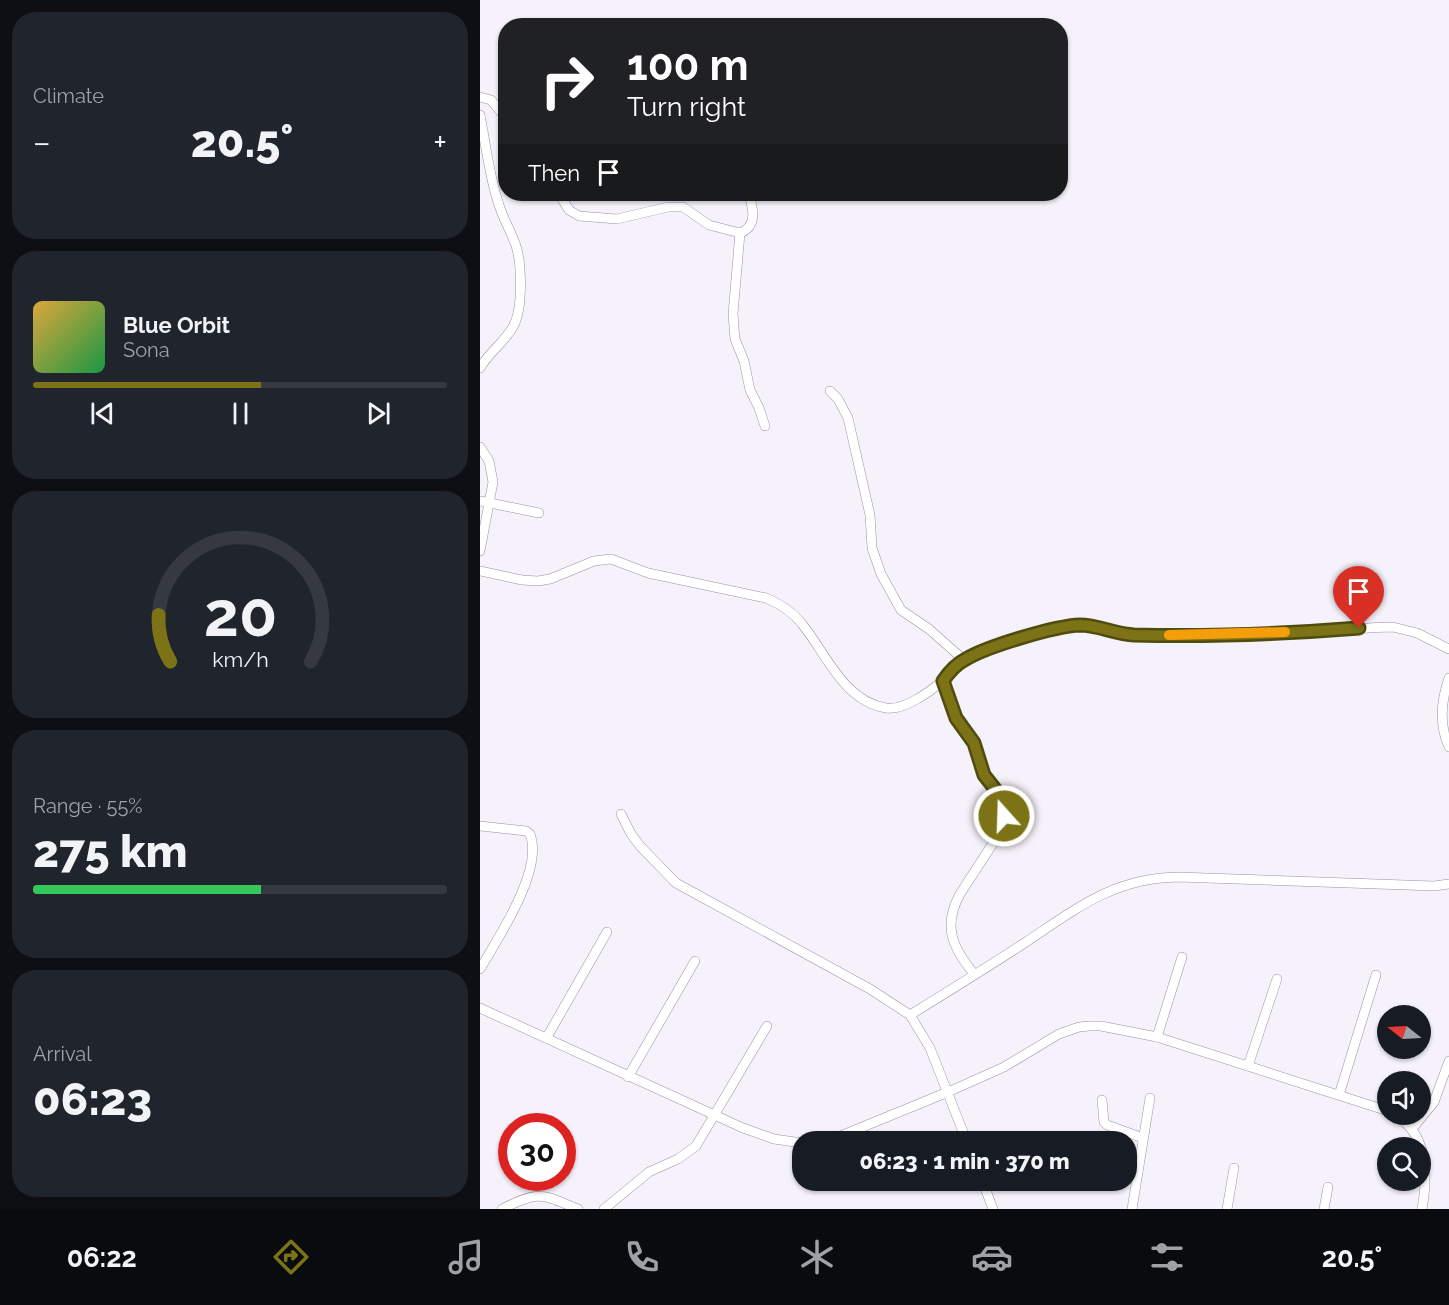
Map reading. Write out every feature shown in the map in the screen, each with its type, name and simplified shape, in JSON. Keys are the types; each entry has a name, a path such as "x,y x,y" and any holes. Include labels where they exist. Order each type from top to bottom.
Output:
{"street":[{"path":"480,97 491,100 498,109"},
{"path":"480,115 498,200"},
{"path":"480,367 514,326 518,306 520,265 516,245 498,201"},
{"path":"563,201 569,210 579,216 617,219 669,207 683,207 709,225 740,233 751,226 754,216 751,201"},
{"path":"740,233 733,314 735,339 744,361 750,390 765,426"},
{"path":"830,391 838,399 848,418 870,515 872,548 881,574 901,610 929,629 964,660"},
{"path":"480,447 493,471 493,482 485,502 480,551"},
{"path":"485,502 538,513"},
{"path":"480,572 538,581 550,579 594,561 611,559 648,573 713,588 755,594 780,604 804,625 835,673 857,695 877,705 894,708 911,703 943,681 950,671 964,660 984,651 1026,637 1081,625 1092,626 1111,633 1136,635 1200,635 1393,627 1417,633 1449,649"},
{"path":"1449,678 1442,709 1443,730 1449,747"},
{"path":"943,681 956,718 974,743 984,775 999,794 1003,805 1004,816 999,834 954,904 951,919 954,944 974,974"},
{"path":"621,814 640,846 676,883 870,989 910,1015 930,1048 963,1131"},
{"path":"480,826 526,831 530,834 532,842 530,866 522,892 480,969"},
{"path":"910,1015 1078,906 1105,892 1140,880 1179,877 1423,886 1449,884"},
{"path":"547,1037 607,932"},
{"path":"1157,1036 1182,957"},
{"path":"628,1077 695,961"},
{"path":"1339,1095 1376,975"},
{"path":"1248,1066 1277,979"},
{"path":"480,1008 715,1116 774,1139 792,1142"},
{"path":"604,1209 649,1172 689,1153 696,1146 767,1026"},
{"path":"853,1131 1004,1067 1059,1034 1079,1027 1101,1026 1157,1036 1377,1107"},
{"path":"1412,1130 1434,1102 1449,1061"},
{"path":"1132,1209 1150,1098"},
{"path":"1102,1100 1104,1122 1107,1125 1143,1138"},
{"path":"1408,1125 1419,1141 1425,1159 1426,1180 1422,1209"},
{"path":"1227,1209 1234,1168"},
{"path":"1324,1209 1328,1187"},
{"path":"986,1191 993,1209"},
{"path":"502,1209 518,1201 541,1195 552,1197 578,1209"}],"slow traffic":[{"path":"1169,635 1285,632"}],"route":[{"path":"1004,816 999,794 984,775 974,743 956,718 943,681 958,664 973,655 1051,630 1081,625 1092,626 1111,633 1136,635 1200,635 1359,628"}]}
